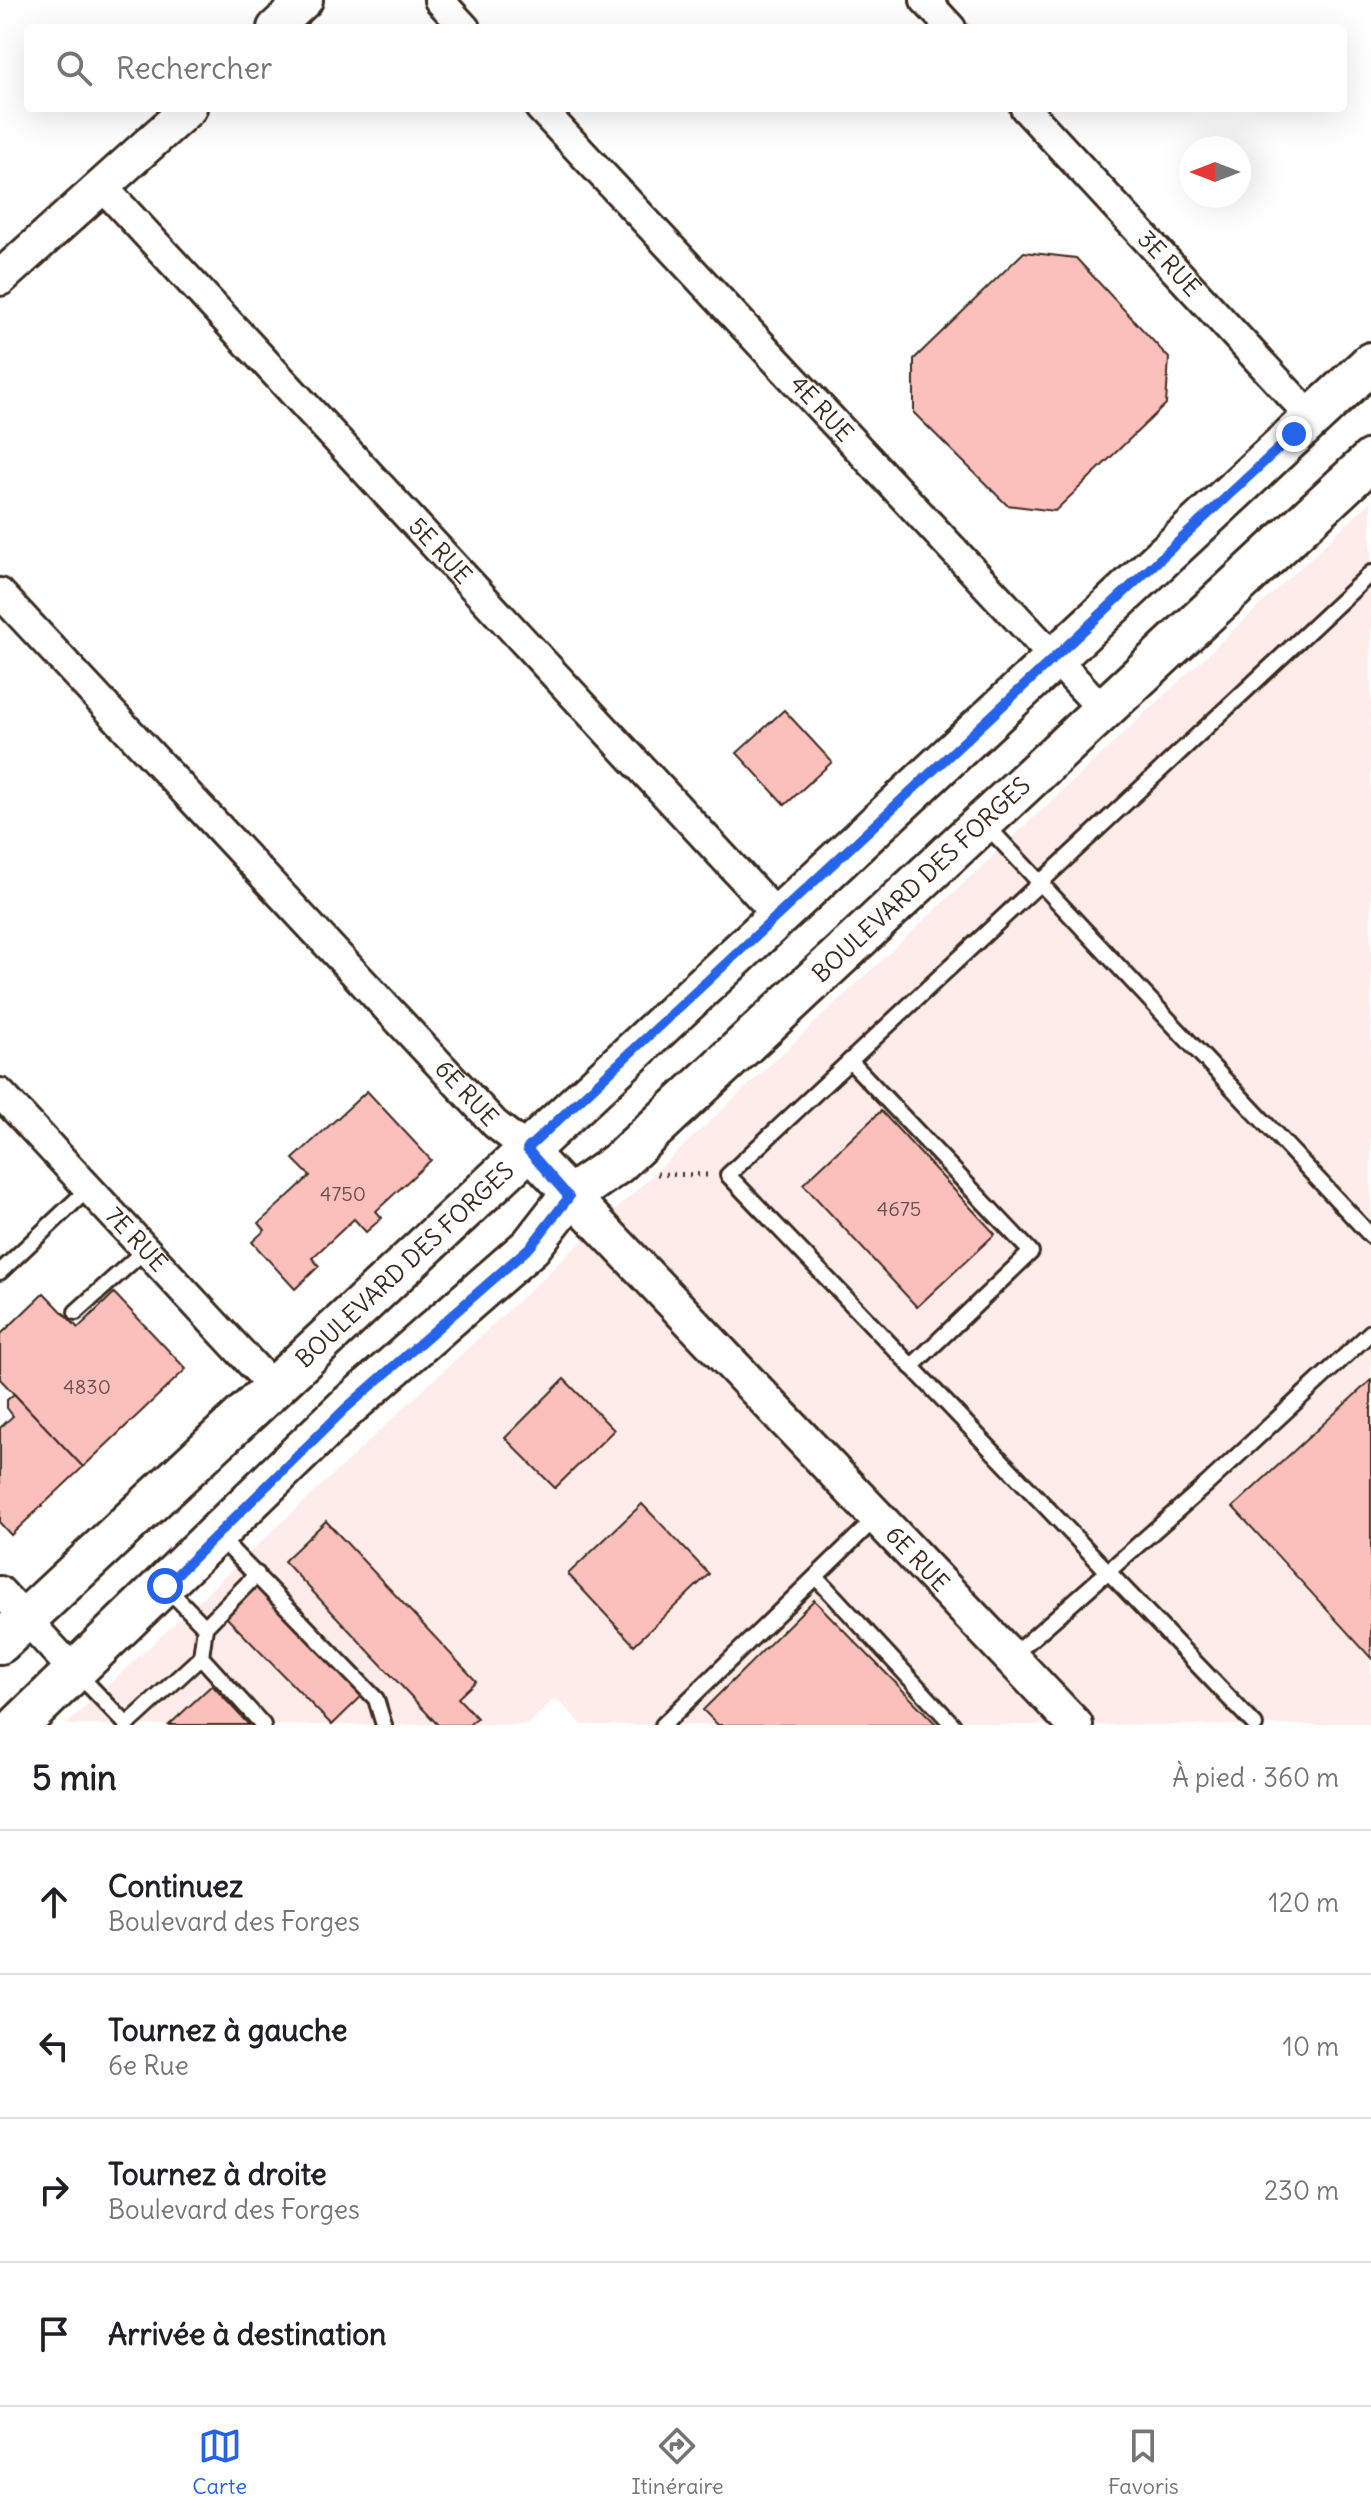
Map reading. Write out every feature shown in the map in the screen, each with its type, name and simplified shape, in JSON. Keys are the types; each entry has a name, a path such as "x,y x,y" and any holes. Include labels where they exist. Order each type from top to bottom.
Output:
{"main road":[{"name":"BOULEVARD DES FORGES","path":"9,1617 273,1387 1371,363"},
{"name":"BOULEVARD DES FORGES","path":"19,1725 346,1408 531,1246 569,1197 618,1163 1371,460"}],"street":[{"path":"279,24 305,0"},
{"path":"439,0 461,24"},
{"path":"925,0 947,24"},
{"path":"0,278 185,112"},
{"name":"4E RUE","path":"544,112 1103,710"},
{"name":"3E RUE","path":"1029,112 1312,418"},
{"name":"5E RUE","path":"103,187 778,916"},
{"name":"6E RUE","path":"0,593 495,1124 527,1149 569,1197 1075,1725"},
{"name":"7E RUE","path":"0,1093 273,1387"},
{"path":"9,1617 75,1672"}],"lane":[{"path":"1255,1725 728,1175 1371,573"},
{"path":"983,822 1371,1236"},
{"path":"850,1061 1031,1252 911,1367"},
{"path":"0,1272 89,1188"},
{"path":"76,1312 145,1250"},
{"path":"1011,1657 1207,1484 1371,1332"},
{"path":"663,1725 876,1518"},
{"path":"217,1535 376,1699 384,1725"},
{"path":"75,1672 127,1725 201,1657 205,1627 257,1574"},
{"path":"816,1577 953,1725"},
{"path":"165,1586 205,1627"},
{"path":"201,1657 263,1725"}],"path":[{"path":"618,1163 662,1175 728,1175"}],"shaded area":[{"path":"1371,501 1371,1725 582,1725 556,1698 527,1725 66,1725"}],"building":[{"path":"1024,252 1076,258 1169,358 1166,404 1055,511 1007,505 914,413 914,359"},
{"path":"784,710 832,762 785,805 737,753"},
{"path":"367,1091 431,1160 376,1211 382,1218 366,1232 354,1219 312,1258 319,1266 295,1289 252,1242 265,1230 259,1223 310,1176 293,1159"},
{"path":"881,1111 995,1234 917,1307 803,1184"},
{"path":"44,1293 78,1328 114,1293 186,1369 83,1467 0,1379 0,1335"},
{"path":"564,1379 614,1430 555,1488 505,1438"},
{"path":"1371,1380 1371,1658 1233,1507"},
{"path":"14,1394 83,1467 11,1535 0,1523 0,1428 13,1416 7,1408 7,1400"},
{"path":"642,1504 709,1574 634,1645 568,1574"},
{"path":"326,1521 476,1681 458,1698 477,1718 469,1725 438,1725 284,1561"},
{"path":"259,1578 366,1692 332,1725 222,1613"},
{"path":"814,1600 937,1725 718,1725 703,1710"},
{"path":"212,1685 249,1725 169,1725"}],"route":[{"path":"165,1586 346,1408 531,1246 569,1197 527,1149 1294,434"}]}
